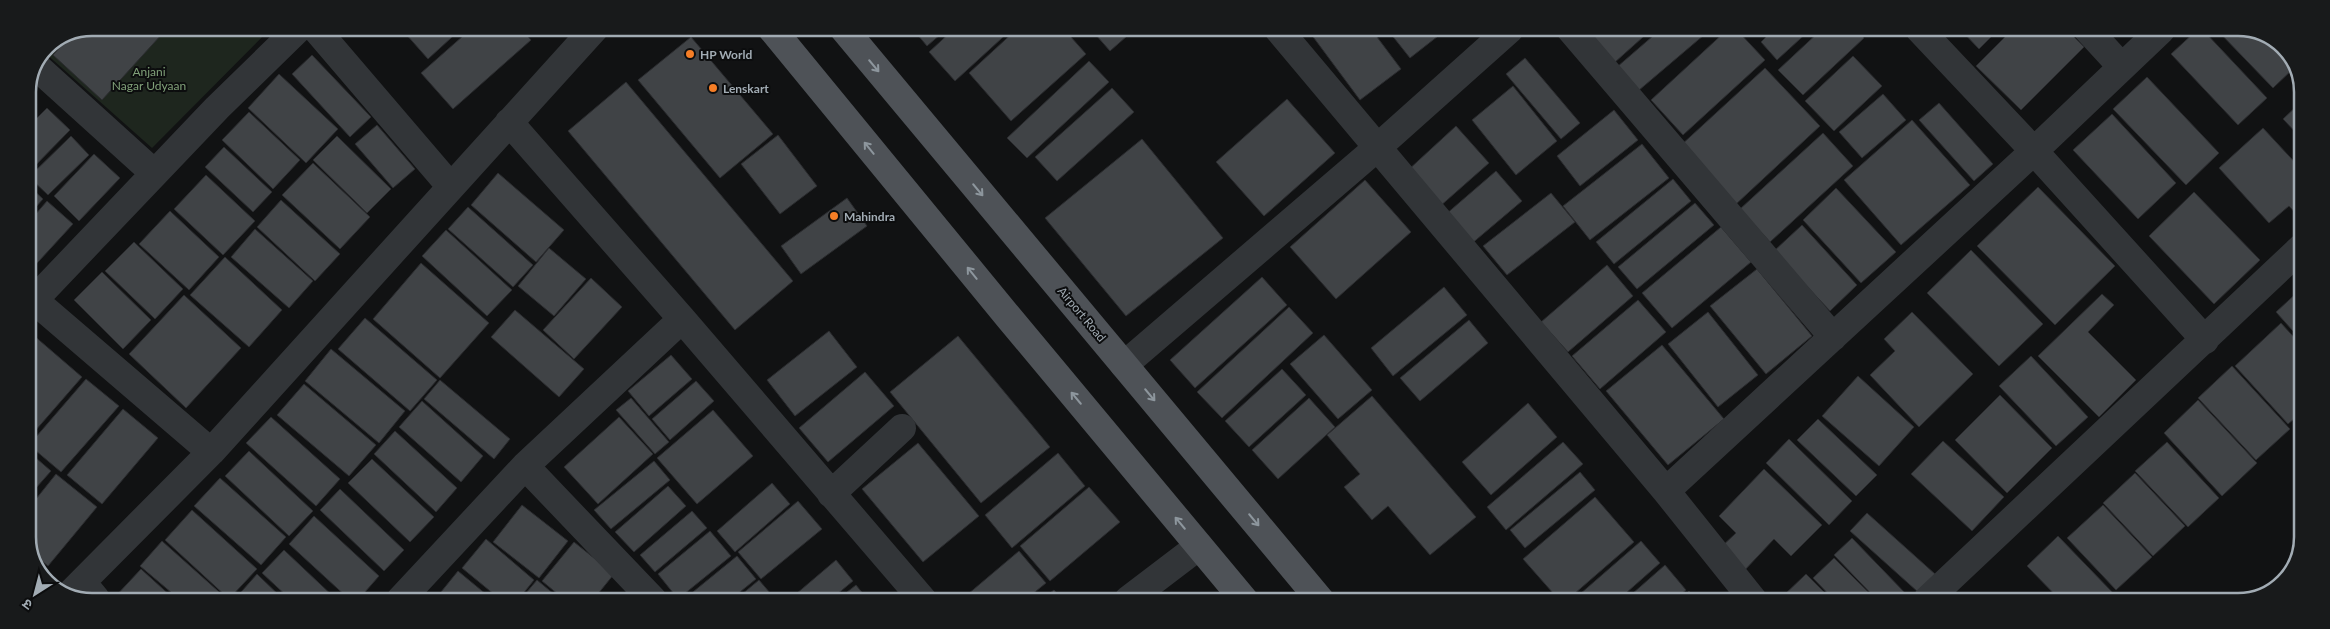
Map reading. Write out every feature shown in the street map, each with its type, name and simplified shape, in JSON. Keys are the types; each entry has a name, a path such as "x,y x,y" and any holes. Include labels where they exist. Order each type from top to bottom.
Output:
{"main road":[{"path":"778,36 1239,593"},
{"name":"Airport Road","path":"849,36 1314,593"}],"street":[{"path":"36,293 290,36"},
{"path":"322,36 451,187"},
{"path":"83,592 588,36"},
{"path":"1284,36 1666,491 1748,593"},
{"path":"1124,365 1378,147 1502,36"},
{"path":"1576,36 1833,337"},
{"path":"1926,36 2034,151 2205,340"},
{"path":"2093,36 2121,66"},
{"path":"1666,491 2034,151 2154,36"},
{"path":"40,70 154,173"},
{"path":"509,122 682,319 918,593"},
{"path":"1935,593 2294,255"},
{"path":"36,302 211,452"},
{"path":"407,593 525,466 682,319"},
{"path":"831,494 902,428"},
{"path":"525,466 638,593"},
{"path":"1137,593 1199,546"}],"green space":[{"name":"Anjani Nagar Udyaan","path":"92,36 263,36 152,148 50,57 53,53 71,40"}],"building":[{"path":"160,36 102,100 53,55 61,46 81,37"},
{"path":"408,36 453,36 428,59"},
{"path":"463,36 527,36 531,40 453,109 421,73"},
{"path":"919,36 939,36 927,46"},
{"path":"946,36 1004,36 955,81 929,52"},
{"path":"1009,36 1070,36 1086,54 1011,121 969,73"},
{"path":"1097,36 1127,36 1110,51"},
{"path":"1312,36 1376,36 1401,69 1360,100"},
{"path":"1393,36 1438,36 1410,58"},
{"path":"1589,36 1644,36 1614,63"},
{"path":"1653,36 1703,36 1638,91 1617,67"},
{"path":"1720,36 1743,36 1765,60 1683,135 1651,100"},
{"path":"1767,36 1803,36 1777,60 1761,42"},
{"path":"1814,36 1862,36 1864,38 1803,95 1778,70"},
{"path":"1967,36 1992,36 1979,49"},
{"path":"2006,36 2073,36 2084,47 2021,110 1976,66"},
{"path":"2190,36 2209,36 2267,98 2238,125 2171,54"},
{"path":"2223,36 2253,38 2269,46 2280,55 2290,72 2273,88"},
{"path":"691,37 773,134 720,178 638,80"},
{"path":"312,55 371,117 350,137 292,74"},
{"path":"1853,56 1882,86 1834,131 1805,101"},
{"path":"1525,58 1580,123 1561,139 1506,74"},
{"path":"1089,61 1109,82 1027,158 1007,138"},
{"path":"1765,68 1820,126 1734,206 1679,147"},
{"path":"279,74 338,129 306,163 248,108"},
{"path":"2147,77 2219,153 2186,185 2113,109"},
{"path":"626,82 793,281 735,330 568,131"},
{"path":"1513,86 1557,141 1516,175 1472,120"},
{"path":"1112,88 1134,112 1057,181 1035,157"},
{"path":"1883,94 1906,120 1862,158 1839,132"},
{"path":"1287,99 1335,153 1264,216 1216,162"},
{"path":"1939,103 1993,164 1974,181 1919,120"},
{"path":"47,108 70,130 36,165 36,119"},
{"path":"2294,109 2294,131 2283,119"},
{"path":"1614,110 1638,140 1580,186 1557,156"},
{"path":"249,112 300,160 273,189 222,140"},
{"path":"2112,114 2176,183 2138,219 2073,150"},
{"path":"1912,120 1970,185 1901,245 1844,180"},
{"path":"377,125 415,169 393,188 355,144"},
{"path":"1456,126 1489,163 1438,208 1406,172"},
{"path":"2263,128 2294,161 2294,211 2289,206 2269,223 2219,168"},
{"path":"1823,133 1853,166 1770,242 1740,209"},
{"path":"778,135 817,186 780,214 741,164"},
{"path":"71,136 89,155 48,195 36,184 36,170"},
{"path":"337,136 391,189 367,213 313,160"},
{"path":"1142,139 1223,238 1126,316 1045,218"},
{"path":"1642,144 1669,178 1590,240 1563,206"},
{"path":"224,147 272,192 253,212 205,167"},
{"path":"94,154 120,178 79,221 54,196"},
{"path":"313,163 370,217 340,249 282,195"},
{"path":"1496,171 1522,201 1470,245 1445,215"},
{"path":"498,173 564,230 536,262 471,205"},
{"path":"206,175 255,221 223,255 174,209"},
{"path":"1673,179 1691,201 1614,264 1596,242"},
{"path":"1365,180 1411,232 1336,299 1290,247"},
{"path":"2038,187 2115,266 2055,325 1977,246"},
{"path":"1836,188 1896,252 1861,283 1803,220"},
{"path":"36,192 43,199 36,207"},
{"path":"2194,192 2260,260 2214,304 2149,236"},
{"path":"1551,193 1575,222 1507,275 1483,246"},
{"path":"847,198 867,226 801,274 781,246"},
{"path":"281,200 340,254 315,281 257,227"},
{"path":"47,201 73,224 36,264 36,214"},
{"path":"1695,203 1714,225 1637,289 1618,267"},
{"path":"468,207 533,265 513,287 448,229"},
{"path":"170,211 219,257 189,290 139,244"},
{"path":"1802,225 1857,285 1830,311 1774,251"},
{"path":"1721,227 1751,262 1672,328 1642,293"},
{"path":"255,229 313,281 289,308 231,257"},
{"path":"446,230 512,290 487,316 422,256"},
{"path":"134,242 183,289 155,319 105,271"},
{"path":"549,248 586,279 554,316 518,286"},
{"path":"1971,250 2043,324 1999,366 1927,293"},
{"path":"225,257 282,310 249,347 190,295"},
{"path":"421,263 489,323 440,378 373,319"},
{"path":"1607,265 1633,296 1568,352 1541,322"},
{"path":"1757,269 1812,336 1766,374 1710,306"},
{"path":"102,272 151,320 123,349 74,300"},
{"path":"1262,277 1287,305 1195,388 1170,360"},
{"path":"591,278 622,307 574,359 543,330"},
{"path":"1444,287 1467,315 1393,376 1371,348"},
{"path":"2102,294 2114,305 2088,332 2136,380 2099,417 2038,356"},
{"path":"184,295 241,348 186,408 129,354"},
{"path":"2294,295 2294,332 2276,312"},
{"path":"1638,300 1666,332 1600,389 1572,356"},
{"path":"1289,307 1313,333 1222,418 1197,392"},
{"path":"515,310 584,369 559,397 491,337"},
{"path":"1708,312 1758,375 1718,407 1668,344"},
{"path":"1912,312 1973,374 1919,427 1870,375 1895,351 1884,339"},
{"path":"365,318 437,380 410,411 338,349"},
{"path":"1469,320 1488,343 1420,401 1400,378"},
{"path":"2281,323 2294,337 2294,419 2288,424 2235,366"},
{"path":"829,331 857,367 795,416 767,380"},
{"path":"1324,335 1372,390 1338,419 1290,364"},
{"path":"958,336 1050,447 981,503 890,392"},
{"path":"36,337 82,377 36,430"},
{"path":"1662,345 1724,419 1668,465 1606,391"},
{"path":"331,349 405,411 379,443 305,381"},
{"path":"671,355 692,379 649,416 628,391"},
{"path":"2031,356 2088,417 2056,446 1999,386"},
{"path":"2232,366 2290,429 2256,460 2198,398"},
{"path":"1282,369 1306,395 1249,447 1225,421"},
{"path":"865,372 894,406 828,462 799,428"},
{"path":"1858,376 1914,427 1879,466 1822,416"},
{"path":"86,379 119,406 61,472 36,451 36,437"},
{"path":"440,380 510,439 494,459 424,399"},
{"path":"696,381 714,401 670,440 652,419"},
{"path":"304,384 376,445 349,476 277,415"},
{"path":"2000,395 2052,448 2007,493 1955,440"},
{"path":"1372,396 1476,517 1430,555 1388,506 1372,520 1344,487 1360,474 1327,435"},
{"path":"631,398 669,442 655,454 616,410"},
{"path":"1309,398 1335,427 1278,479 1252,450"},
{"path":"2198,400 2257,463 2222,496 2164,433"},
{"path":"422,401 483,456 461,482 399,427"},
{"path":"1528,403 1557,437 1491,495 1462,462"},
{"path":"123,409 158,438 102,504 67,475"},
{"path":"713,410 753,456 697,504 657,458"},
{"path":"271,417 340,479 316,506 246,443"},
{"path":"619,417 653,454 598,504 564,467"},
{"path":"1818,419 1877,475 1856,496 1797,440"},
{"path":"395,431 457,488 436,512 374,454"},
{"path":"1789,439 1852,501 1829,525 1766,463"},
{"path":"1943,441 2004,497 1972,531 1911,474"},
{"path":"1563,442 1583,464 1506,530 1487,507"},
{"path":"2167,442 2219,498 2188,527 2135,471"},
{"path":"918,443 979,516 923,562 862,489"},
{"path":"249,451 313,511 289,536 225,476"},
{"path":"1058,453 1085,486 1012,548 985,515"},
{"path":"36,458 51,471 36,488"},
{"path":"372,459 434,517 410,542 348,483"},
{"path":"654,461 670,480 611,529 594,510"},
{"path":"1764,469 1822,525 1791,556 1774,539 1743,572 1719,549 1736,533 1719,516"},
{"path":"1580,472 1595,490 1525,548 1510,530"},
{"path":"2135,473 2185,526 2153,556 2103,503"},
{"path":"56,474 97,507 48,566 40,558 36,541 36,499"},
{"path":"220,478 286,537 261,565 194,506"},
{"path":"772,483 790,504 735,552 717,531"},
{"path":"668,486 686,506 634,552 615,532"},
{"path":"1089,487 1120,522 1050,581 1020,546"},
{"path":"340,489 404,550 384,571 320,510"},
{"path":"1595,497 1634,542 1575,593 1553,593 1523,559"},
{"path":"798,501 822,529 761,579 738,552"},
{"path":"522,505 568,541 539,578 493,542"},
{"path":"2103,505 2152,557 2116,590 2067,538"},
{"path":"192,510 257,569 235,593 222,593 165,540"},
{"path":"692,511 707,528 655,572 640,555"},
{"path":"1867,513 1935,574 1918,592 1850,531"},
{"path":"314,516 379,576 364,593 342,593 289,544"},
{"path":"710,531 731,556 685,593 673,593 658,574"},
{"path":"2058,536 2113,593 2053,593 2027,566"},
{"path":"1852,538 1905,593 1870,593 1834,555"},
{"path":"486,539 534,580 524,593 492,593 462,568"},
{"path":"162,541 220,593 172,593 140,566"},
{"path":"1641,541 1660,563 1626,593 1581,593"},
{"path":"574,542 614,574 599,593 557,593 542,581"},
{"path":"284,550 330,593 283,593 262,573"},
{"path":"1019,551 1046,583 1034,593 969,593"},
{"path":"737,556 756,579 739,593 692,593"},
{"path":"1834,558 1869,593 1827,593 1813,578"},
{"path":"836,560 853,581 838,593 797,593"},
{"path":"1665,565 1686,590 1682,593 1633,593"},
{"path":"141,569 167,593 119,593"},
{"path":"458,571 485,593 442,593"},
{"path":"257,574 277,593 240,593"},
{"path":"1806,574 1825,593 1786,593"},
{"path":"537,580 553,593 526,593"},
{"path":"759,580 770,593 743,593"},
{"path":"856,585 862,593 846,593"}],"place":[{"name":"HP World","path":"690,54"},
{"name":"Lenskart","path":"713,88"},
{"name":"Mahindra","path":"834,216"}]}
